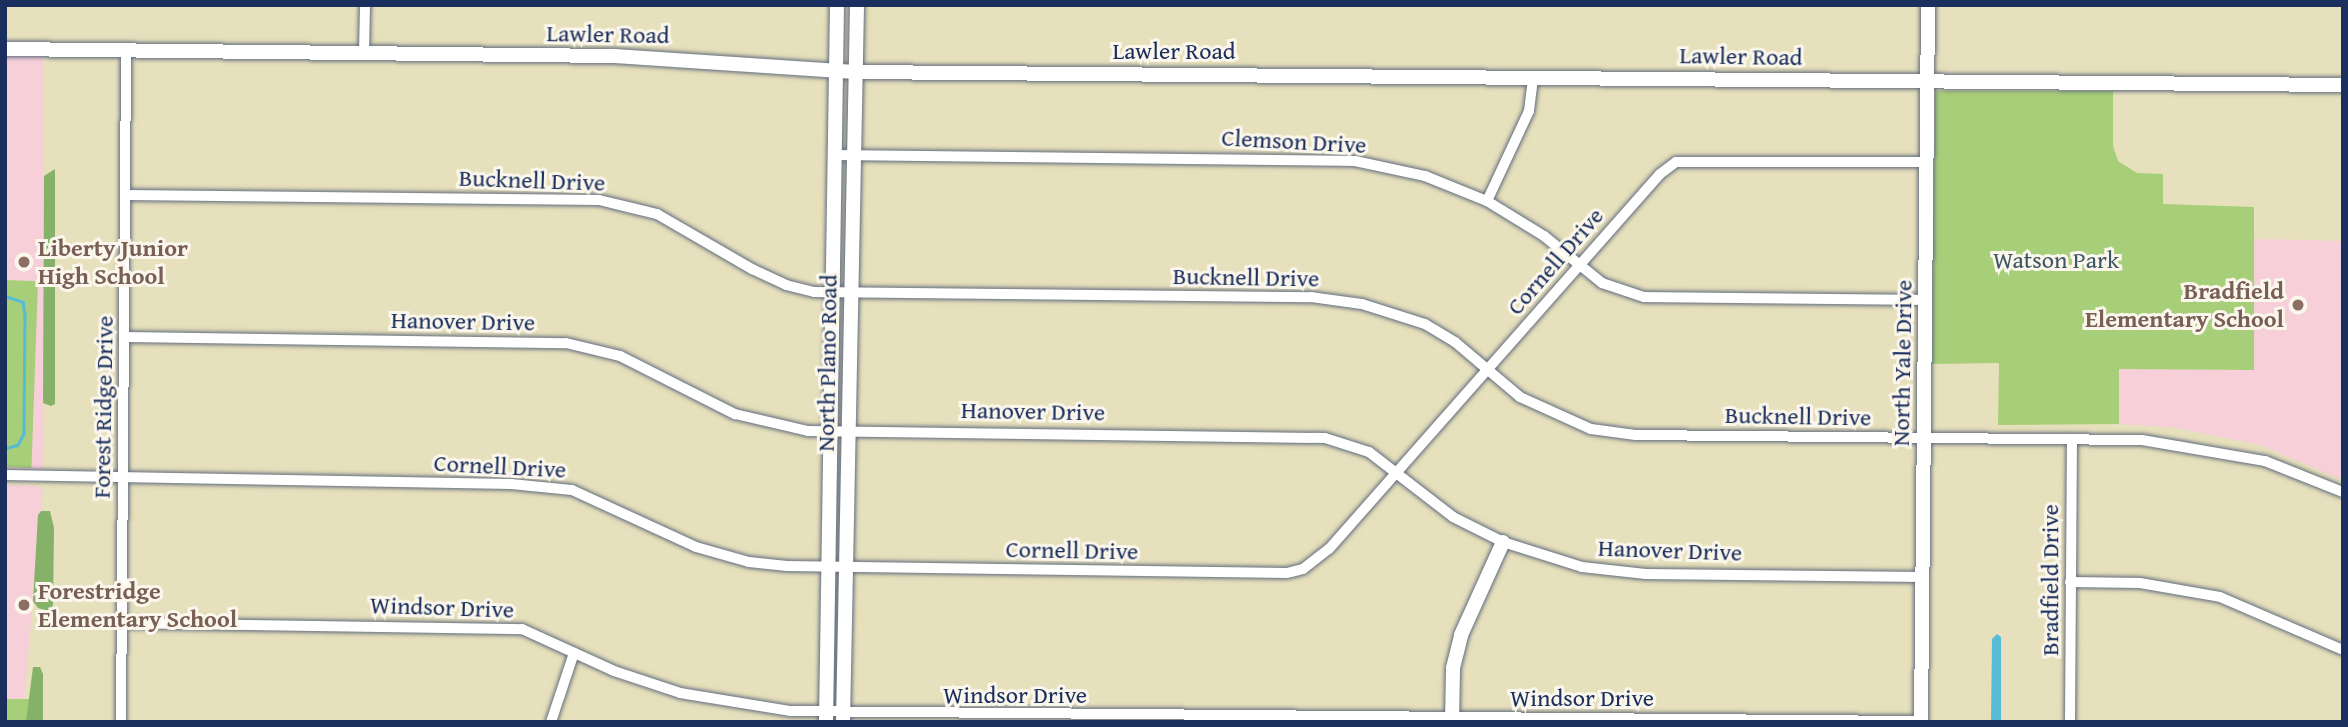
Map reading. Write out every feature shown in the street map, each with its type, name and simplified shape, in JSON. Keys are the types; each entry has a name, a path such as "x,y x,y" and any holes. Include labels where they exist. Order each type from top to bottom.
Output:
{"street":[{"path":"364,53 365,5"},
{"name":"North Plano Road","path":"826,717 837,5"},
{"name":"North Plano Road","path":"843,717 857,5"},
{"name":"North Yale Drive","path":"1922,721 1928,5"},
{"name":"Lawler Road","path":"5,49 710,59 758,68 855,72 2343,85"},
{"name":"Forest Ridge Drive","path":"121,722 126,50"},
{"path":"1487,201 1529,111 1532,77"},
{"name":"Clemson Drive","path":"835,155 1355,161 1425,176 1487,201 1523,221 1602,283 1644,298 1925,300"},
{"name":"Cornell Drive","path":"5,475 123,481 511,484 572,490 696,547 749,562 828,569 1287,573 1318,560 1579,265 1676,162 1927,162"},
{"name":"Bucknell Drive","path":"126,195 598,200 657,215 786,285 831,292 1311,297 1362,304 1425,324 1520,397 1591,429 1636,435 2072,439 2180,443 2264,461 2343,492"},
{"name":"Hanover Drive","path":"125,337 566,343 620,356 706,403 755,421 829,431 1325,438 1349,442 1398,471 1453,516 1503,542 1606,572 1923,577"},
{"name":"Bradfield Drive","path":"2070,722 2072,439"},
{"path":"1452,720 1453,668 1461,635 1503,542"},
{"path":"2070,582 2140,583 2220,597 2343,650"},
{"name":"Windsor Drive","path":"123,623 503,627 536,635 574,653 680,693 741,706 826,717 1922,721"},
{"path":"551,722 574,653"}],"shaded area":[{"name":"Liberty Junior High School","path":"5,54 43,54 43,469 5,469"},
{"name":"Bradfield Elementary School","path":"2253,239 2343,241 2343,480 2260,445 2177,428 2119,424 2119,369 2254,370"},
{"name":"Forestridge Elementary School","path":"5,484 43,487 22,722 5,722"}],"green space":[{"name":"Watson Park","path":"1935,91 2113,91 2113,146 2118,161 2137,173 2163,174 2163,204 2254,207 2254,370 2119,369 2119,424 1998,425 1999,363 1932,364"},
{"path":"55,169 55,404 51,406 43,403 44,176"},
{"path":"5,280 38,281 31,468 5,467"},
{"path":"41,511 50,511 54,528 53,605 49,611 38,608 33,601 38,515"},
{"path":"33,667 40,667 43,674 43,722 26,722"},
{"path":"5,699 29,699 29,722 5,722"}],"water":[{"path":"1997,634 2001,637 2001,722 1991,722 1992,639"}],"waterway":[{"path":"5,296 23,302 25,314 24,434 18,445 5,449"}],"place":[{"name":"Liberty Junior High School","path":"24,262"},
{"name":"Bradfield Elementary School","path":"2298,305"},
{"name":"Forestridge Elementary School","path":"24,605"}]}
